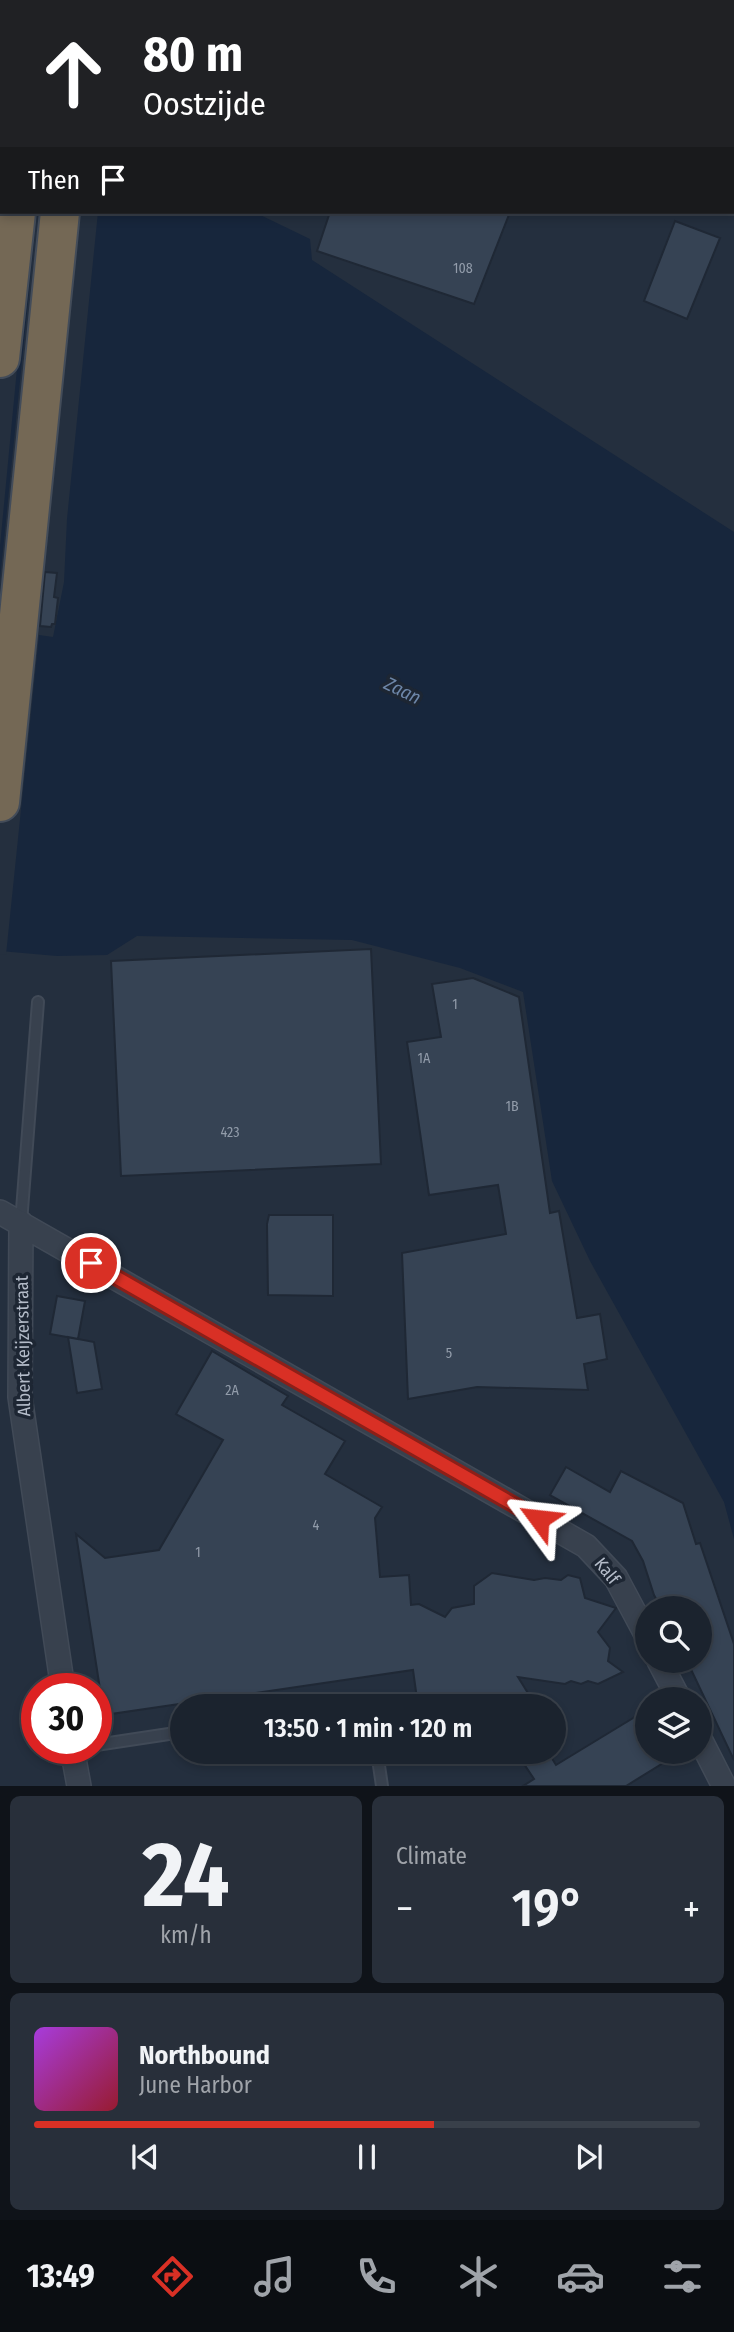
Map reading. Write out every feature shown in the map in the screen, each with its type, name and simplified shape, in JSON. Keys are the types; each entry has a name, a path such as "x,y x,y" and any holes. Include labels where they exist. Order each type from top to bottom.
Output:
{"highway":[{"path":"0,358 16,214"},
{"path":"0,803 60,214"}],"street":[{"name":"Kalf","path":"0,1212 586,1546 616,1578 635,1614"},
{"name":"Albert Keijzerstraat","path":"22,1223 20,1397 61,1673"},
{"path":"712,1762 724,1786"},
{"path":"75,1764 79,1786"}],"lane":[{"name":"Albert Keijzerstraat","path":"22,1223 38,1002"},
{"path":"112,1743 170,1734"},
{"path":"379,1764 382,1786"}],"water":[{"name":"Zaan","path":"0,214 258,214 310,239 312,260 734,532 734,1539 724,1502 590,1261 552,1181 523,992 460,968 352,940 137,936 107,955 57,956 0,951"}],"pier":[{"path":"0,214 32,214 0,546"},
{"path":"37,214 98,214 67,519 64,582 53,637 39,635 6,955 0,954 0,580"}],"building":[{"path":"329,214 509,214 474,304 317,251"},
{"path":"675,221 720,238 687,319 644,301"},
{"path":"45,572 57,573 54,597 58,598 55,624 51,627 40,626"},
{"path":"371,949 381,1164 121,1176 111,961"},
{"path":"473,978 519,997 550,1213 559,1211 577,1318 600,1314 607,1359 584,1364 588,1390 477,1387 408,1399 402,1253 506,1234 498,1185 429,1195 407,1042 441,1037 432,984"},
{"path":"269,1215 333,1215 333,1296 268,1295"},
{"path":"57,1296 85,1301 78,1339 50,1334"},
{"path":"68,1337 94,1342 102,1389 77,1393"},
{"path":"212,1351 288,1396 282,1405 345,1441 325,1474 382,1507 375,1518 380,1577 409,1575 411,1605 419,1604 445,1617 452,1608 474,1604 474,1586 492,1573 534,1580 561,1580 568,1575 580,1578 585,1598 616,1608 598,1632 610,1648 608,1661 623,1672 598,1684 571,1681 565,1684 518,1677 529,1694 416,1694 413,1670 248,1694 170,1694 170,1705 112,1714 112,1673 98,1673 76,1534 105,1558 159,1550 223,1440 176,1414"},
{"path":"566,1467 610,1492 621,1471 683,1503 696,1544 700,1543 734,1644 734,1760 712,1714 712,1687 699,1687 693,1673 712,1673 712,1596 655,1596 643,1561 632,1541 550,1495"},
{"path":"635,1717 635,1764 662,1764 626,1786 523,1786 534,1779 524,1764 566,1764 566,1759"}],"route":[{"path":"91,1263 539,1519"}]}
